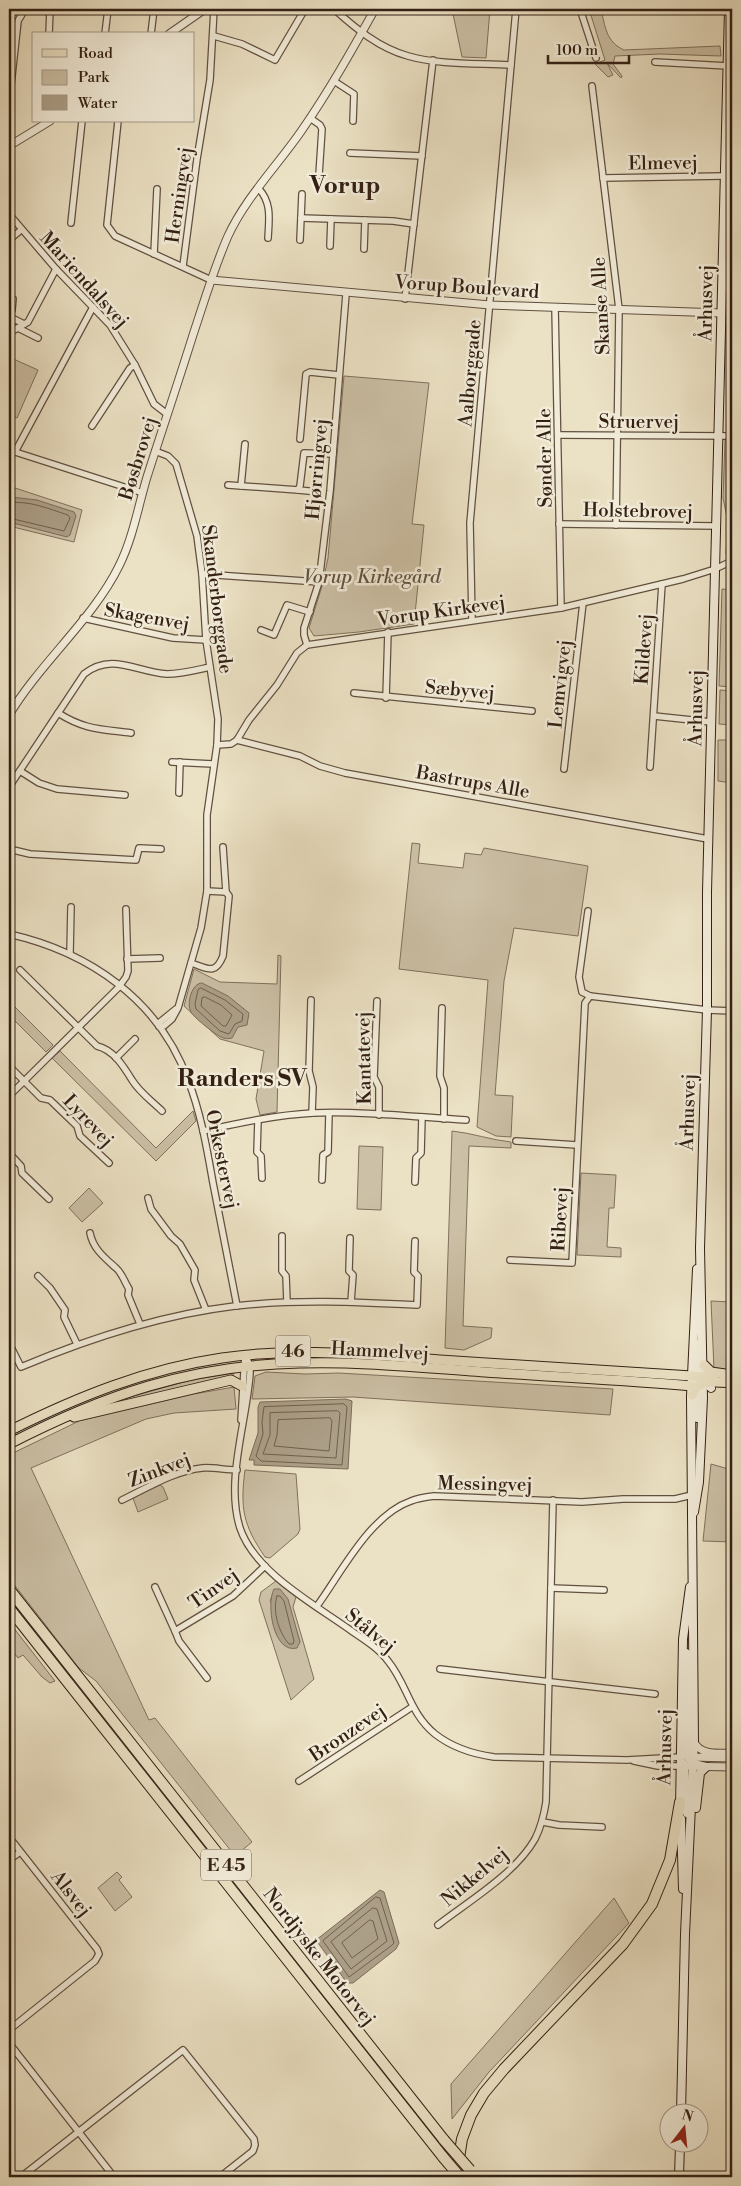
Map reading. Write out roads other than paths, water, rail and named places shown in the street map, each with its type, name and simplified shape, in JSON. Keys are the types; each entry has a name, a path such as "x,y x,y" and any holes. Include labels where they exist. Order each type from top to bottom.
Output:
{"highway":[{"name":"Nordjyske Motorvej","path":"9,1589 444,2140 473,2174"},
{"name":"Nordjyske Motorvej","path":"9,1608 460,2177"},
{"path":"456,2177 462,2139 471,2115 484,2093 504,2069 622,1944 652,1904 670,1860 680,1802"}],"main road":[{"name":"Århusvej","path":"729,9 730,49"},
{"name":"Århusvej","path":"694,1512 699,1482 698,1381 707,1010 708,838 721,312 727,170 728,66 732,38"},
{"name":"Århusvej","path":"686,1761 694,1742 694,1512 692,1495 698,1381 695,1304 700,1248"},
{"name":"Hammelvej","path":"9,1431 125,1380 186,1364 245,1354 284,1351 321,1352 698,1381 732,1389"},
{"name":"Hammelvej","path":"12,1441 107,1398 193,1375 247,1367 337,1362 595,1379 698,1381 732,1377"},
{"path":"55,1421 231,1380 242,1386"},
{"path":"698,1381 732,1383"},
{"name":"Århusvej","path":"685,1934 680,1802 686,1761 683,1639 693,1562"},
{"path":"686,1761 706,1767 700,1773 690,1855 686,1761"},
{"name":"Århusvej","path":"680,2104 685,1934 690,1855"},
{"path":"679,2177 680,2154"}],"street":[{"path":"9,103 18,21 25,9"},
{"path":"49,32 50,9"},
{"path":"106,32 108,9"},
{"path":"151,32 154,9"},
{"path":"172,32 205,9"},
{"name":"Herningvej","path":"183,266 197,159 210,80 214,36 214,9"},
{"path":"214,36 242,44 275,60 305,9"},
{"path":"334,9 362,32 395,52 432,60 511,65"},
{"name":"Bøsbrovej","path":"9,715 23,691 83,618 112,580 120,565 131,535 167,414 211,280 228,236 242,212 310,118 334,81 375,9"},
{"name":"Aalborggade","path":"472,620 470,523 516,9"},
{"path":"580,9 596,58"},
{"path":"406,299 432,60"},
{"path":"655,62 728,66"},
{"path":"334,81 354,94 353,122"},
{"name":"Skanse Alle","path":"592,86 619,309 616,525"},
{"path":"310,118 320,124 322,129 319,175"},
{"path":"71,223 82,122"},
{"path":"118,122 107,225 115,236 211,280"},
{"path":"9,146 46,123"},
{"path":"350,153 422,156"},
{"name":"Elmevej","path":"603,178 727,170"},
{"path":"154,254 157,189"},
{"path":"259,189 264,195 269,208 268,238"},
{"path":"300,240 302,194"},
{"name":"Mariendalsvej","path":"9,214 56,269 110,325 135,365 154,404 167,414"},
{"path":"301,218 414,224"},
{"path":"330,246 331,219"},
{"path":"364,249 365,220"},
{"path":"9,240 21,230"},
{"path":"723,254 732,254"},
{"path":"9,333 28,322 56,269"},
{"name":"Vorup Boulevard","path":"211,280 346,294 490,305 721,312"},
{"name":"Hjørringvej","path":"308,645 304,635 304,628 319,582 333,454 346,294"},
{"path":"13,299 9,318 38,338"},
{"path":"93,307 12,451 143,493"},
{"name":"Sønder Alle","path":"555,307 561,608"},
{"path":"92,426 130,368 135,365"},
{"path":"300,438 306,374 310,372 340,375"},
{"name":"Struervej","path":"559,435 732,436"},
{"path":"241,486 245,444"},
{"name":"Skanderborggade","path":"155,451 168,456 176,464 197,536 202,574 206,640 217,701 217,745 207,815 206,891 200,928 178,1008 160,1022 159,1026"},
{"path":"298,490 304,453 333,454"},
{"path":"228,485 319,492"},
{"name":"Holstebrovej","path":"559,524 716,526"},
{"name":"Vorup Kirkevej","path":"308,645 583,604 715,569 732,561"},
{"path":"202,574 319,582"},
{"name":"Kildevej","path":"650,767 662,584"},
{"name":"Lemvigvej","path":"564,768 583,604"},
{"path":"261,630 274,635 288,605 310,612"},
{"name":"Skagenvej","path":"83,618 173,638 206,640"},
{"path":"386,698 388,632"},
{"path":"217,745 231,744 237,740 249,720 277,685 297,654 308,645"},
{"path":"9,787 84,674 94,666 116,663 165,674 180,674 210,667"},
{"name":"Sæbyvej","path":"354,694 532,711"},
{"path":"58,713 76,724 89,728 131,733"},
{"path":"654,716 711,722"},
{"name":"Bastrups Alle","path":"237,740 300,756 320,766 346,773 708,838"},
{"path":"172,762 214,764"},
{"path":"179,793 180,762"},
{"path":"20,771 48,787 125,795"},
{"path":"191,963 207,969 220,964 223,956 229,896 226,892 223,847"},
{"path":"9,849 30,854 136,860 139,848 161,848"},
{"path":"206,891 226,892"},
{"path":"9,892 10,934"},
{"path":"70,954 71,907"},
{"path":"9,1096 126,978 128,959 126,909"},
{"path":"588,911 579,977 582,992 590,996 707,1010 732,1011"},
{"name":"Orkestervej","path":"10,934 44,943 94,966 138,1001 159,1026 176,1053 188,1078 203,1131 237,1306"},
{"path":"128,959 160,958"},
{"path":"20,970 98,1046 106,1048 128,1071 132,1081 162,1111"},
{"name":"Ribevej","path":"510,1260 572,1264 585,1003 590,996"},
{"path":"311,1000 309,1071 313,1087 312,1113"},
{"name":"Kantatevej","path":"376,1001 374,1076 379,1086 378,1115"},
{"path":"442,1008 440,1076 444,1088 444,1119"},
{"path":"116,1058 135,1038"},
{"name":"Lyrevej","path":"9,1066 42,1098 50,1100 77,1126 80,1136 109,1163"},
{"name":"Kantatevej","path":"203,1131 258,1120 312,1113 466,1120"},
{"name":"Kantatevej","path":"322,1180 323,1155 328,1152 329,1113"},
{"path":"415,1182 416,1158 421,1153 422,1117"},
{"path":"258,1120 257,1152 261,1156 262,1178"},
{"path":"516,1141 577,1144"},
{"path":"9,1154 21,1166 22,1173 49,1199"},
{"path":"148,1198 151,1209 171,1236 180,1244 194,1270 194,1280 206,1310"},
{"path":"90,1233 92,1242 108,1263 117,1269 129,1289 128,1296 140,1324"},
{"path":"282,1236 282,1270 286,1276 287,1302"},
{"path":"350,1238 349,1271 353,1275 352,1302"},
{"path":"9,1343 21,1367 77,1344 140,1324 206,1310 287,1302 418,1305 418,1276 414,1272 415,1241"},
{"path":"38,1276 50,1288 65,1310 64,1317 77,1344"},
{"name":"Stålvej","path":"245,1354 247,1367 236,1494 240,1528 247,1543 265,1566 316,1606 374,1646 389,1661 412,1707 429,1728 454,1746 476,1754 547,1758 686,1761"},
{"name":"Stålvej","path":"240,1440 242,1386 247,1367"},
{"name":"Zinkvej","path":"122,1500 178,1474 191,1470 203,1468 237,1470"},
{"name":"Messingvej","path":"316,1606 375,1525 400,1506 410,1501 442,1496 582,1502 676,1499 692,1495"},
{"name":"Messingvej","path":"547,1758 552,1500"},
{"name":"Tinvej","path":"175,1631 233,1596 265,1566"},
{"name":"Tinvej","path":"155,1587 179,1641 208,1678"},
{"path":"550,1588 604,1590"},
{"path":"440,1669 655,1694"},
{"name":"Bronzevej","path":"299,1781 412,1707"},
{"path":"694,1742 702,1751 732,1753"},
{"name":"Nikkelvej","path":"438,1926 512,1868 535,1839 543,1822 546,1802 547,1758"},
{"path":"686,1761 732,1758"},
{"name":"Stålvej","path":"627,1760 658,1766 686,1761"},
{"path":"706,1767 732,1767"},
{"path":"543,1822 559,1825 602,1827"},
{"name":"Alsvej","path":"9,1837 99,1954 95,1961 9,2030"},
{"path":"9,1860 20,1852"},
{"path":"9,2043 114,2177"},
{"path":"21,2177 183,2050 254,2138 256,2145 253,2151 220,2177"}],"water":[{"path":"11,497 37,500 74,512 76,516 70,535 67,537 9,522 9,503"},
{"path":"202,983 228,996 249,1013 247,1025 238,1027 232,1038 218,1036 191,1012 189,1004 191,994 195,986"},
{"path":"346,1399 352,1401 348,1469 254,1465 254,1460 249,1460 258,1433 258,1407 260,1402"},
{"path":"274,1589 280,1589 288,1599 300,1642 297,1648 289,1648 277,1636 271,1616"},
{"path":"380,1890 384,1892 399,1943 396,1949 353,1983 347,1983 316,1940"}],"district":[{"name":"Vorup","path":"345,185"},
{"name":"Randers SV","path":"242,1078"}],"park label":[{"name":"Vorup Kirkegård","path":"372,576"}]}
